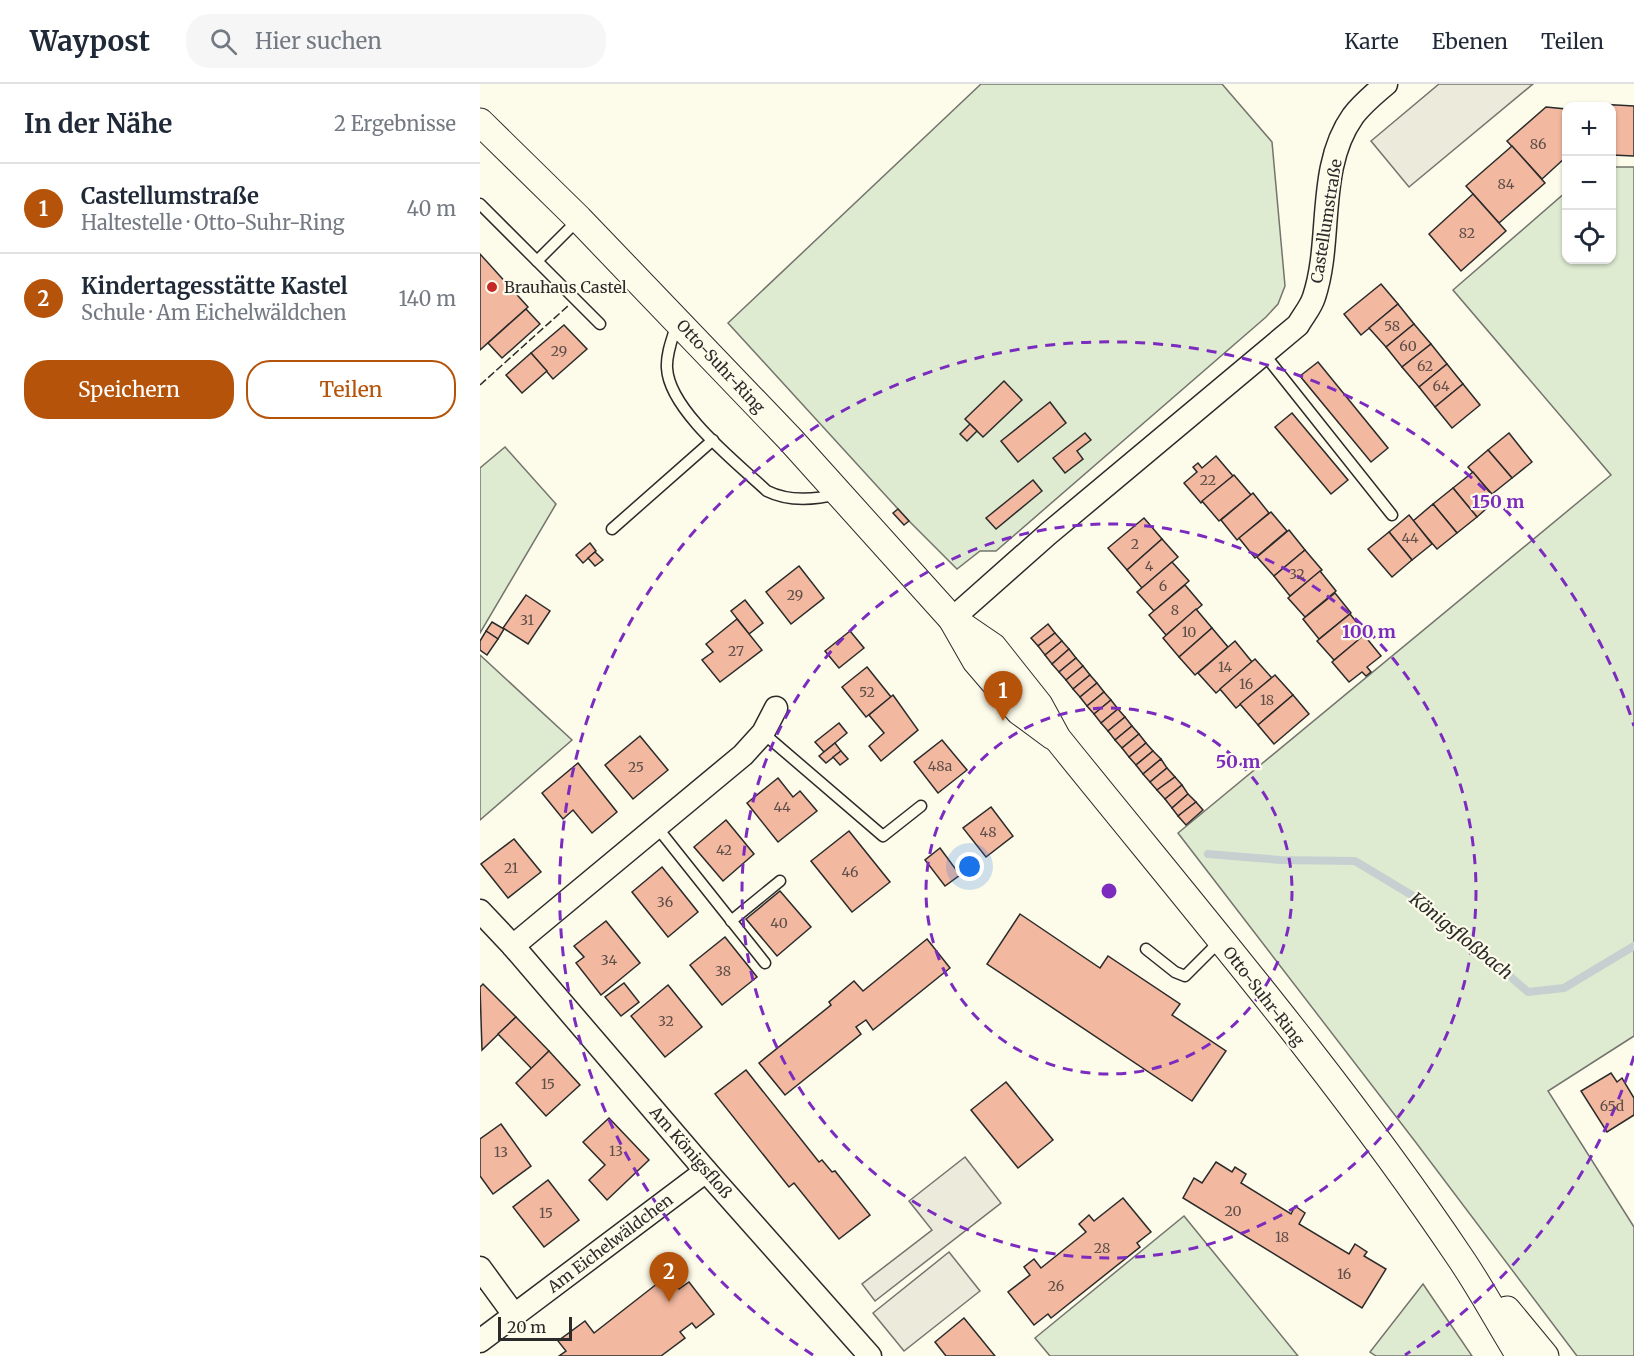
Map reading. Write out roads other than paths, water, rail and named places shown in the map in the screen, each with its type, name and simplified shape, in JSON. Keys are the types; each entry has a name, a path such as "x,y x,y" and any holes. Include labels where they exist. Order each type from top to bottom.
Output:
{"street":[{"name":"Castellumstraße","path":"952,619 1058,526 1298,325 1314,298 1320,272 1333,164 1342,135 1363,104 1386,84"},
{"name":"Otto-Suhr-Ring","path":"480,122 678,320 841,494 952,619 993,647 1039,705 1057,738 1221,941 1392,1162 1462,1260 1520,1356"},
{"path":"513,946 743,754 763,733 776,708"},
{"name":"Am Königsfloß","path":"480,912 513,946 706,1171 870,1356"},
{"name":"Am Eichelwäldchen","path":"480,1341 706,1171"},
{"name":"Otto-Suhr-Ring","path":"1462,1260 1545,1356"},
{"path":"480,1268 515,1316"}],"lane":[{"path":"480,204 600,324"},
{"path":"537,261 579,219"},
{"path":"678,320 668,360 669,382 675,397 714,440 766,491 777,496 814,500 841,494"},
{"path":"1264,354 1392,515"},
{"path":"612,529 714,440"},
{"path":"763,733 883,836 921,806"},
{"path":"656,825 765,963"},
{"path":"731,921 780,881"},
{"path":"1146,949 1175,972 1185,976 1221,941"}],"waterway":[{"name":"Königsfloßbach","path":"1208,854 1280,860 1355,861 1428,905 1528,992 1564,988 1634,946"}],"place":[{"name":"Brauhaus Castel","path":"492,287"},
{"name":"Castellumstraße","path":"1003,721"},
{"name":"Kindertagesstätte Kastel","path":"669,1302"}]}
